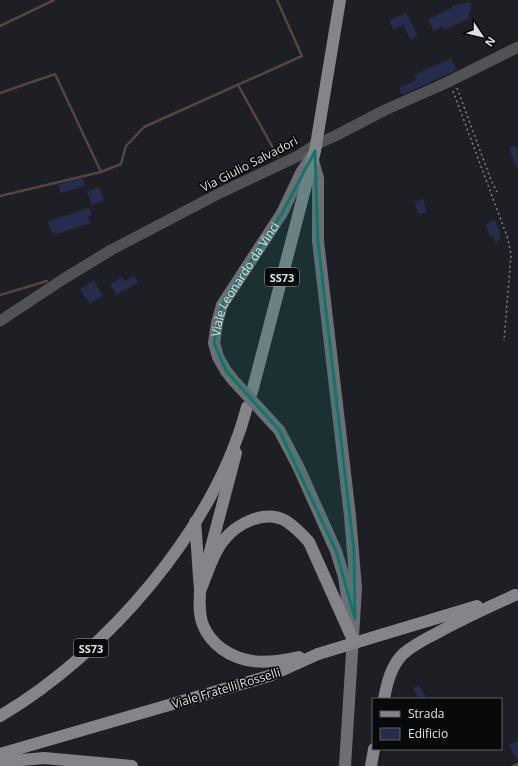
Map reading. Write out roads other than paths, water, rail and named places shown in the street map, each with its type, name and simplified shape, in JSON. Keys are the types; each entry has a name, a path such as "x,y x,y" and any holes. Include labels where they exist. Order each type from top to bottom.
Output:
{"main road":[{"name":"SS73","path":"252,392 315,152 340,0"},
{"name":"Viale Leonardo da Vinci","path":"315,152 302,173 282,213 222,305 214,343 218,357 232,380 279,430 298,466 336,550 344,577 348,604 355,619"},
{"name":"Viale Leonardo da Vinci","path":"315,152 318,178 318,241 354,551 356,588 345,766"},
{"name":"SS73","path":"0,716 53,681 87,652 146,590 195,522 212,491 242,425 247,407"},
{"path":"200,591 214,534 233,468 242,425"},
{"path":"200,591 219,548 233,530 248,521 267,516 285,521 298,530 309,542 353,640"},
{"path":"214,534 210,527 206,524 195,522 200,591 199,606 204,627 213,641 234,656 252,662 277,662 318,654"},
{"path":"384,698 387,680 394,666 402,655 415,645 451,625 516,595"},
{"name":"Viale Fratelli Rosselli","path":"0,754 269,676 318,654 516,595"},
{"path":"371,766 374,750"},
{"path":"0,762 44,758 132,766"}],"street":[{"name":"Via Giulio Salvadori","path":"0,321 111,250 220,193 298,156 315,152 335,136 385,110 518,47"}],"waterway":[{"path":"0,26 54,0"},
{"path":"0,196 101,172 121,164 126,146 144,127 302,56 277,0"},
{"path":"0,93 55,74 101,172"},
{"path":"238,85 278,157"},
{"path":"0,295 47,281"},
{"path":"513,766 518,764"}]}
